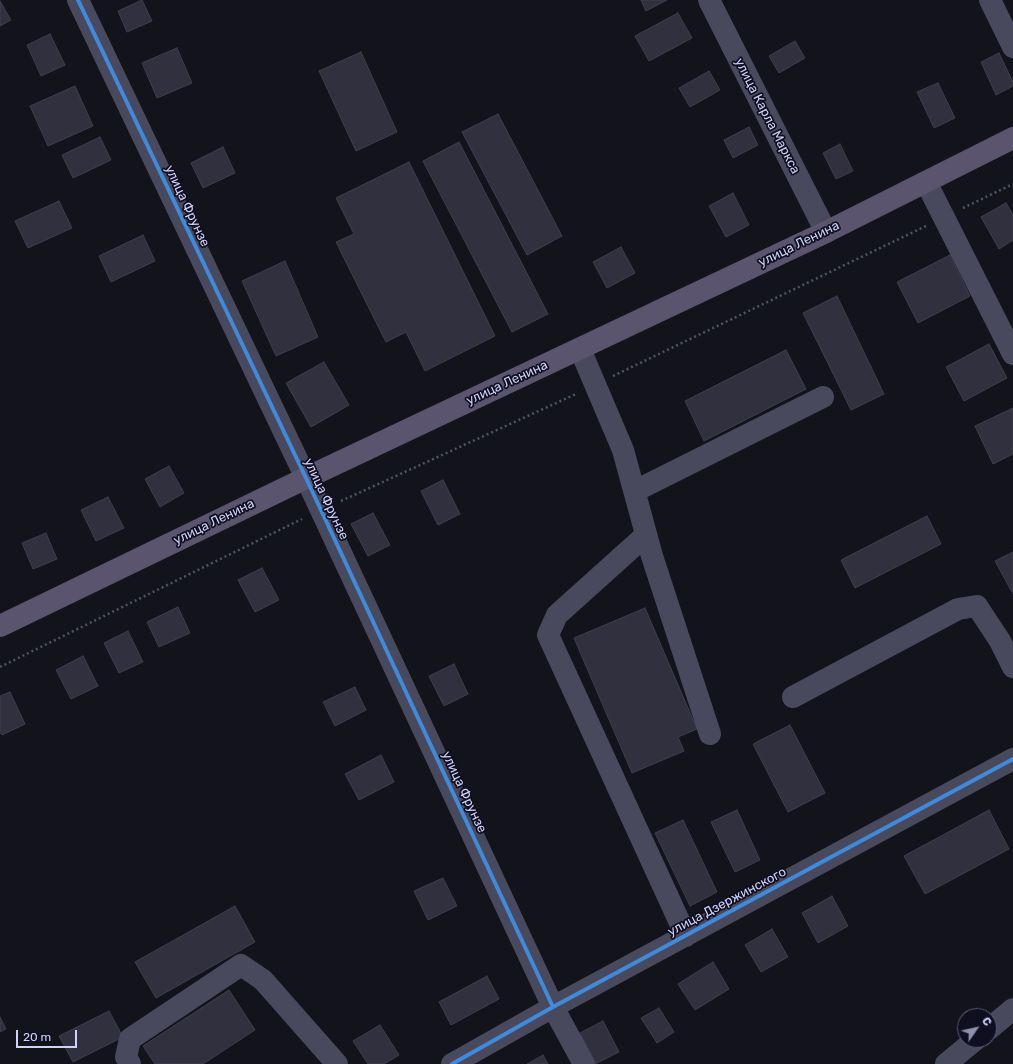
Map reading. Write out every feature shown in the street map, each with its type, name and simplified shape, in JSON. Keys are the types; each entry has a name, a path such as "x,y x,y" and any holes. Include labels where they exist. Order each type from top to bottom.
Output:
{"main road":[{"name":"улица Ленина","path":"0,626 306,478 826,232 1013,138"}],"street":[{"name":"улица Фрунзе","path":"78,0 306,478 553,1007 584,1064"},
{"name":"улица Карла Маркса","path":"709,0 826,232"},
{"path":"990,0 1013,47"},
{"path":"926,182 1013,354"},
{"path":"580,349 623,450 654,563 710,734"},
{"path":"634,491 823,397"},
{"path":"646,535 557,615 548,635 686,936"},
{"path":"793,697 958,609 976,606 1000,641 1013,667"},
{"name":"улица Дзержинского","path":"452,1064 553,1007 1013,759"},
{"path":"130,1064 126,1057 130,1039 241,965 263,980 336,1064"},
{"path":"997,1022 1013,1009"},
{"path":"946,1064 965,1048"}],"path":[{"path":"0,667 321,510 595,385 1013,184"}],"building":[{"path":"142,0 152,21 127,32 118,11"},
{"path":"641,0 667,0 646,11"},
{"path":"0,1 11,20 0,26"},
{"path":"678,13 692,38 649,61 635,36"},
{"path":"50,34 65,65 41,76 27,45"},
{"path":"795,41 805,58 779,73 769,56"},
{"path":"177,48 192,83 157,98 142,63"},
{"path":"361,52 397,132 356,151 319,71"},
{"path":"999,53 1013,82 1013,86 996,95 981,62"},
{"path":"709,71 720,90 690,107 679,88"},
{"path":"938,83 955,118 934,128 917,92"},
{"path":"75,86 93,126 48,146 30,106"},
{"path":"498,114 562,236 527,255 462,132"},
{"path":"749,127 758,145 733,158 724,140"},
{"path":"100,137 111,160 73,178 62,155"},
{"path":"459,142 548,314 512,332 423,161"},
{"path":"840,144 853,171 836,179 823,153"},
{"path":"223,147 235,173 203,188 191,163"},
{"path":"409,162 495,336 425,371 406,332 386,342 336,242 354,234 336,198"},
{"path":"733,193 749,225 726,237 709,206"},
{"path":"59,201 72,228 28,248 15,221"},
{"path":"1006,203 1013,215 1013,240 999,249 981,217"},
{"path":"143,235 155,261 111,282 99,256"},
{"path":"621,247 635,273 607,288 593,262"},
{"path":"950,255 970,296 918,323 897,282"},
{"path":"285,261 318,337 276,356 242,281"},
{"path":"837,296 884,394 851,410 803,313"},
{"path":"989,344 1007,378 964,401 946,367"},
{"path":"786,350 806,389 704,441 685,401"},
{"path":"324,362 349,405 311,427 286,383"},
{"path":"1013,408 1013,454 993,464 975,426"},
{"path":"169,466 184,493 160,507 145,479"},
{"path":"443,480 460,514 438,525 421,491"},
{"path":"108,497 124,528 96,541 81,510"},
{"path":"373,513 390,545 368,556 351,524"},
{"path":"927,516 941,544 855,588 841,560"},
{"path":"46,533 57,559 33,569 22,543"},
{"path":"1013,552 1013,594 995,561"},
{"path":"262,568 279,600 255,612 238,580"},
{"path":"178,607 190,633 159,647 147,622"},
{"path":"645,608 697,729 678,737 684,751 632,773 574,638"},
{"path":"128,631 143,662 119,673 104,643"},
{"path":"83,656 98,686 71,699 56,670"},
{"path":"454,664 468,694 444,706 429,676"},
{"path":"355,687 366,710 335,726 323,702"},
{"path":"10,692 25,724 2,735 0,732 0,696"},
{"path":"790,725 825,793 788,812 753,744"},
{"path":"381,755 394,782 359,800 345,774"},
{"path":"737,810 760,860 735,872 711,822"},
{"path":"989,810 1009,849 925,894 904,856"},
{"path":"683,820 717,892 690,906 655,833"},
{"path":"443,878 457,906 428,920 414,891"},
{"path":"832,896 848,926 818,943 802,913"},
{"path":"235,906 255,942 156,998 135,962"},
{"path":"772,929 788,957 761,972 745,945"},
{"path":"713,962 729,989 695,1010 678,984"},
{"path":"487,976 499,999 451,1025 439,1002"},
{"path":"229,990 255,1030 203,1064 155,1064 143,1046"},
{"path":"659,1008 674,1032 657,1043 641,1018"},
{"path":"109,1011 123,1037 73,1062 59,1036"},
{"path":"0,1017 6,1029 0,1032"},
{"path":"603,1021 619,1052 595,1064 580,1033"},
{"path":"380,1025 399,1055 384,1064 368,1064 353,1041"},
{"path":"543,1055 548,1064 527,1064"}],"cycle path":[{"path":"78,0 306,478 553,1007"},
{"path":"452,1064 553,1007 1013,759"}]}
